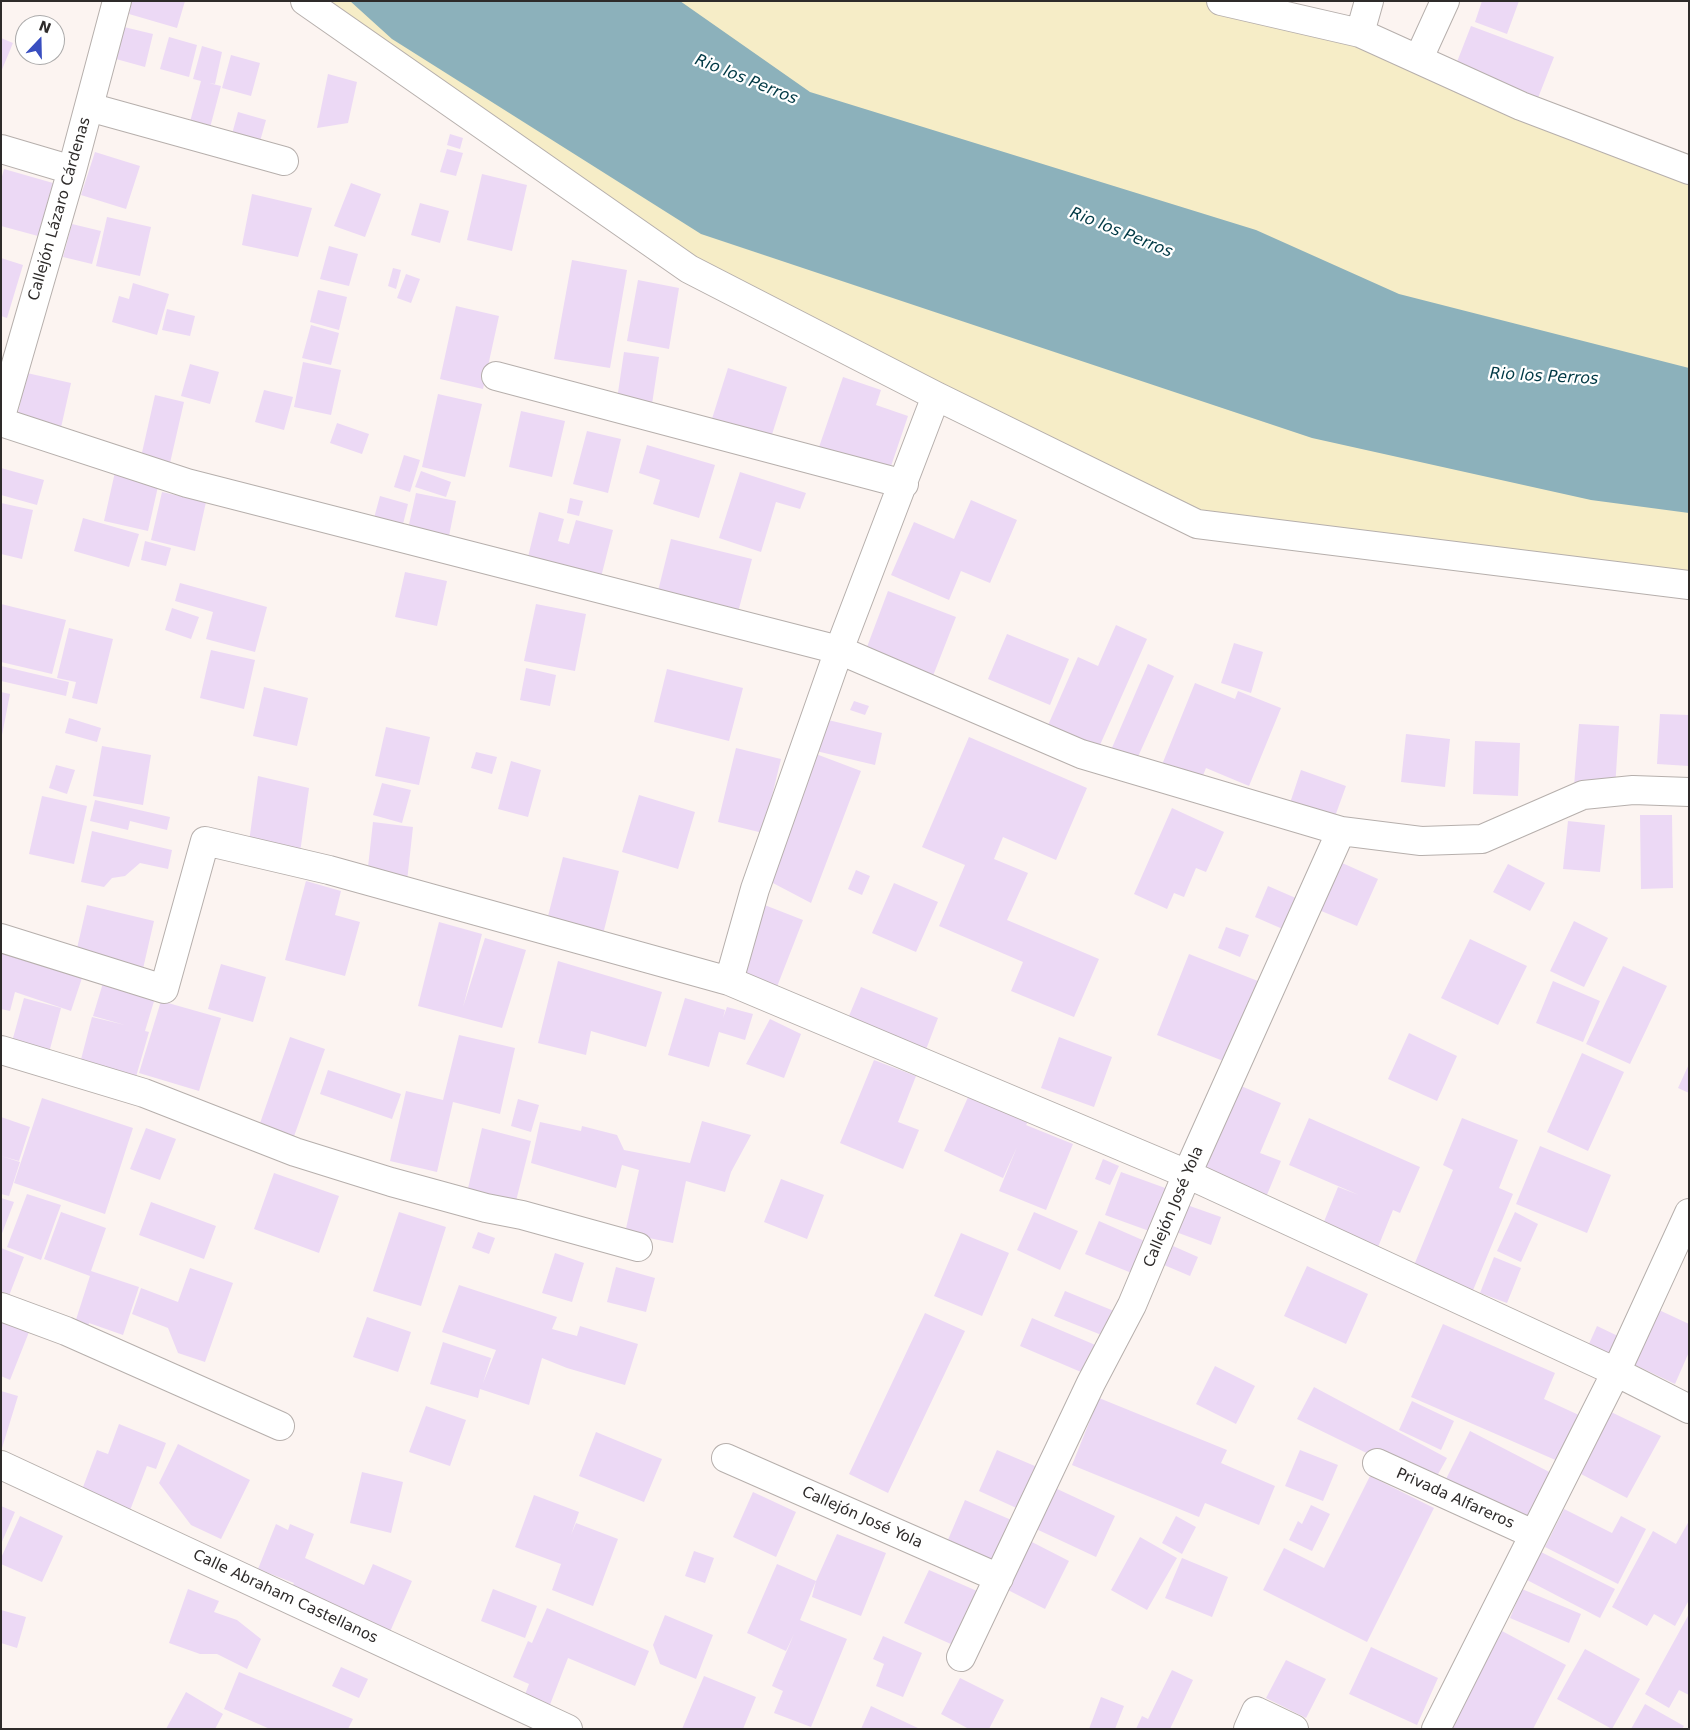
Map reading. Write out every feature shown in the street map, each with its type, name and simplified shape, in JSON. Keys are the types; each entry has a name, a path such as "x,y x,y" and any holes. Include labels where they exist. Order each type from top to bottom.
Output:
{"street":[{"name":"Callejón Lázaro Cárdenas","path":"1,416 72,170 117,1"},
{"path":"306,1 689,269 936,396 1197,524 1689,585"},
{"path":"1222,1 1360,33 1419,58 1520,106 1689,170"},
{"path":"1360,33 1369,1"},
{"path":"1419,58 1445,1"},
{"path":"89,107 284,161"},
{"path":"1,149 72,170"},
{"path":"496,376 904,484"},
{"path":"729,981 755,889 839,650 904,484 936,396"},
{"path":"1,422 187,483 839,650 1081,754 1341,832 1421,842 1482,839 1583,795 1633,790 1689,792"},
{"name":"Callejón José Yola","path":"961,1657 1091,1383 1132,1305 1187,1174 1341,832"},
{"path":"1,938 164,989 205,841 330,870 729,981 1187,1174 1616,1372 1689,1409"},
{"path":"1,1050 144,1093 295,1152 391,1182 486,1208 530,1217 638,1247"},
{"path":"1436,1729 1616,1372 1689,1213"},
{"path":"1,1307 66,1331 280,1426"},
{"name":"Callejón José Yola","path":"726,1458 999,1578"},
{"name":"Privada Alfareros","path":"1377,1463 1533,1534"},
{"name":"Calle Abraham Castellanos","path":"1,1466 568,1729"},
{"path":"1248,1729 1256,1711 1294,1729"}],"sand":[{"path":"305,1 1221,1 1360,33 1689,170 1689,585 1197,524 689,269"}],"water":[{"name":"Rio los Perros","path":"350,1 680,1 810,92 1256,230 1399,294 1689,368 1689,513 1591,500 1312,438 701,234 392,39"}],"building":[{"path":"132,1 185,1 177,28 129,14"},
{"path":"1482,1 1519,1 1507,34 1475,22"},
{"path":"1471,26 1554,57 1538,98 1455,67"},
{"path":"124,27 153,34 145,67 116,59"},
{"path":"169,37 197,45 189,77 160,69"},
{"path":"1,38 13,43 1,72"},
{"path":"202,46 222,52 215,84 209,83 221,86 207,139 187,133 201,81 193,79"},
{"path":"231,55 260,63 251,96 222,88"},
{"path":"328,74 357,82 348,123 317,128"},
{"path":"238,112 266,120 257,152 229,145"},
{"path":"450,134 463,138 460,149 447,145"},
{"path":"447,149 463,153 456,176 440,172"},
{"path":"95,152 140,166 126,209 81,195"},
{"path":"4,169 53,183 38,236 1,226 1,180"},
{"path":"482,174 527,185 512,251 467,240"},
{"path":"351,183 381,194 365,237 334,226"},
{"path":"252,194 312,208 298,257 242,245"},
{"path":"420,203 449,211 440,243 411,235"},
{"path":"107,217 151,227 140,276 96,266"},
{"path":"72,224 101,231 92,264 63,257"},
{"path":"329,246 358,254 349,286 320,279"},
{"path":"1,258 23,265 7,318 1,316"},
{"path":"572,260 627,270 610,368 554,359"},
{"path":"393,268 401,270 396,289 388,286"},
{"path":"406,274 420,279 411,303 397,298"},
{"path":"638,280 679,288 669,349 627,341"},
{"path":"133,283 169,294 157,335 112,322 119,296 129,299"},
{"path":"318,290 347,297 339,330 310,322"},
{"path":"456,306 499,316 483,389 440,379"},
{"path":"167,309 195,316 190,336 162,330"},
{"path":"311,325 339,333 331,365 302,358"},
{"path":"624,352 659,357 651,411 616,406"},
{"path":"303,362 341,370 331,415 294,407"},
{"path":"190,364 219,372 210,404 181,396"},
{"path":"728,368 787,387 769,444 710,425"},
{"path":"27,373 71,383 60,432 16,422"},
{"path":"843,377 881,390 876,405 908,416 888,475 818,450"},
{"path":"264,390 293,397 284,430 255,422"},
{"path":"438,394 482,404 465,477 422,467"},
{"path":"155,395 184,402 170,463 141,457"},
{"path":"521,411 565,421 552,477 509,467"},
{"path":"337,423 369,434 362,454 330,443"},
{"path":"587,431 621,439 608,493 573,484"},
{"path":"647,445 715,465 699,518 653,504 660,480 639,473"},
{"path":"404,455 420,460 410,492 394,487"},
{"path":"1,468 44,480 37,505 1,495"},
{"path":"421,471 451,482 446,497 415,487"},
{"path":"115,472 159,482 148,531 104,521"},
{"path":"740,472 806,493 800,509 776,502 761,552 719,538"},
{"path":"162,492 206,502 195,551 151,540"},
{"path":"416,493 456,501 447,546 406,538"},
{"path":"380,496 408,504 400,536 371,529"},
{"path":"570,498 583,501 579,516 567,513"},
{"path":"971,500 1017,520 990,583 961,571 949,600 891,575 914,522 954,539"},
{"path":"1,503 33,510 22,559 1,554"},
{"path":"539,512 564,519 558,541 569,544 576,520 613,530 599,585 526,565"},
{"path":"83,518 139,534 129,567 74,551"},
{"path":"671,539 752,559 736,620 656,599"},
{"path":"145,541 171,548 166,566 141,560"},
{"path":"405,572 447,581 437,626 395,617"},
{"path":"180,583 267,607 255,652 206,639 213,612 175,601"},
{"path":"888,591 956,617 931,681 864,655"},
{"path":"1,604 66,620 52,674 1,662"},
{"path":"536,604 586,614 575,671 524,661"},
{"path":"172,608 199,617 191,639 165,630"},
{"path":"1116,625 1147,639 1096,754 1045,732 1078,657 1098,666"},
{"path":"69,628 113,639 97,704 72,698 76,682 57,678"},
{"path":"1007,634 1069,659 1050,705 988,679"},
{"path":"1234,643 1263,652 1251,693 1221,683"},
{"path":"211,650 255,660 244,709 200,698"},
{"path":"1148,664 1174,676 1133,768 1108,757"},
{"path":"1,666 69,682 66,696 1,681"},
{"path":"526,668 556,675 550,706 520,700"},
{"path":"667,669 743,688 729,741 654,722"},
{"path":"1195,683 1235,699 1238,691 1281,708 1249,786 1206,768 1198,788 1159,772"},
{"path":"264,687 308,698 297,746 253,736"},
{"path":"1,692 10,694 2,735 1,735"},
{"path":"854,701 869,706 865,715 850,710"},
{"path":"1660,714 1689,715 1689,766 1657,764"},
{"path":"69,718 101,728 97,742 65,733"},
{"path":"824,719 882,733 875,765 816,751"},
{"path":"1579,724 1619,726 1615,789 1574,786"},
{"path":"386,727 430,737 419,785 375,776"},
{"path":"1406,734 1450,739 1445,787 1401,782"},
{"path":"969,737 1087,788 1056,860 1003,837 994,859 1028,873 1007,920 1099,959 1074,1017 1011,991 1023,962 939,926 965,865 922,847"},
{"path":"1475,741 1520,743 1518,796 1473,794"},
{"path":"102,746 151,755 143,805 93,796"},
{"path":"736,748 781,759 763,833 718,822"},
{"path":"476,752 497,757 492,774 471,768"},
{"path":"816,754 861,771 811,903 771,882"},
{"path":"511,761 541,770 528,817 498,809"},
{"path":"56,765 75,770 67,794 49,788"},
{"path":"1301,770 1346,786 1333,822 1289,806"},
{"path":"258,776 309,788 299,860 249,842"},
{"path":"382,783 411,790 402,823 373,815"},
{"path":"639,795 695,812 678,869 622,852"},
{"path":"42,796 87,806 74,864 29,854"},
{"path":"95,800 170,817 167,830 130,821 128,830 90,821"},
{"path":"1172,808 1224,832 1206,872 1196,868 1184,897 1174,893 1167,909 1134,894"},
{"path":"1640,815 1672,815 1673,888 1641,889"},
{"path":"1568,821 1605,825 1600,872 1563,869"},
{"path":"373,822 413,827 407,881 367,876"},
{"path":"92,831 172,850 168,869 140,863 125,876 112,878 104,887 81,882"},
{"path":"563,857 619,871 601,942 545,928"},
{"path":"1340,862 1378,879 1357,926 1319,910"},
{"path":"1508,864 1545,883 1530,911 1493,892"},
{"path":"856,870 870,876 862,895 848,889"},
{"path":"306,881 341,891 335,915 360,922 345,976 285,960"},
{"path":"894,883 938,902 916,952 872,933"},
{"path":"1268,886 1298,899 1285,930 1255,917"},
{"path":"762,904 803,920 773,997 732,981"},
{"path":"87,905 154,921 142,973 75,957"},
{"path":"1574,921 1608,938 1584,987 1550,971"},
{"path":"439,922 482,934 463,1007 485,938 526,950 502,1028 418,1006"},
{"path":"1226,927 1249,935 1240,957 1218,948"},
{"path":"1470,939 1527,966 1498,1025 1441,998"},
{"path":"1,941 85,969 71,1011 15,992 10,1011 1,1009"},
{"path":"1189,954 1263,983 1231,1064 1157,1035"},
{"path":"558,961 662,992 646,1047 591,1031 586,1055 538,1043"},
{"path":"221,964 266,977 253,1022 208,1009"},
{"path":"1623,966 1667,986 1630,1064 1586,1044"},
{"path":"106,973 158,988 145,1031 149,1032 133,1087 78,1071 92,1017 125,1025 93,1016"},
{"path":"1553,981 1600,1001 1583,1042 1536,1023"},
{"path":"861,987 938,1018 922,1060 844,1028"},
{"path":"24,998 61,1008 47,1060 10,1049"},
{"path":"685,998 725,1010 723,1018 727,1007 753,1014 745,1040 719,1032 709,1067 668,1055"},
{"path":"161,1001 221,1018 199,1091 139,1073"},
{"path":"770,1019 801,1034 784,1078 746,1064"},
{"path":"1409,1033 1457,1056 1437,1101 1388,1079"},
{"path":"459,1035 515,1048 500,1114 453,1102 437,1172 390,1161 406,1091 443,1100"},
{"path":"290,1037 325,1049 292,1142 258,1129"},
{"path":"1059,1037 1112,1057 1094,1107 1041,1088"},
{"path":"1582,1053 1624,1072 1588,1151 1547,1132"},
{"path":"874,1060 916,1076 898,1122 919,1130 903,1169 840,1143"},
{"path":"1689,1064 1689,1093 1678,1088"},
{"path":"328,1070 401,1094 392,1119 320,1094"},
{"path":"1234,1083 1281,1103 1260,1153 1281,1161 1264,1202 1196,1175"},
{"path":"969,1095 1028,1122 1026,1125 1073,1144 1046,1210 999,1191 1017,1147 1003,1178 944,1151"},
{"path":"42,1098 133,1128 105,1214 14,1183"},
{"path":"518,1099 539,1105 531,1132 511,1126"},
{"path":"1,1117 30,1127 19,1161 1,1156"},
{"path":"1309,1118 1420,1167 1400,1213 1393,1210 1376,1252 1321,1229 1338,1187 1359,1195 1289,1165"},
{"path":"1462,1118 1518,1140 1499,1188 1513,1194 1469,1300 1410,1275 1453,1170 1443,1165"},
{"path":"702,1121 751,1135 731,1172 725,1192 686,1181 673,1243 625,1233 639,1170 622,1165 616,1188 531,1163 540,1122 581,1131 582,1126 617,1135 624,1150 690,1163"},
{"path":"146,1128 176,1139 160,1180 130,1169"},
{"path":"482,1128 531,1141 514,1209 466,1197"},
{"path":"1540,1146 1611,1175 1587,1233 1516,1204"},
{"path":"1,1156 20,1162 9,1196 1,1194"},
{"path":"1103,1159 1119,1166 1110,1185 1095,1179"},
{"path":"1121,1172 1168,1189 1152,1232 1105,1215"},
{"path":"274,1173 339,1196 319,1253 254,1229"},
{"path":"781,1179 824,1195 807,1239 764,1222"},
{"path":"27,1194 61,1205 41,1260 7,1247"},
{"path":"1,1198 14,1202 1,1236"},
{"path":"151,1202 216,1226 204,1259 139,1235"},
{"path":"1187,1205 1221,1217 1211,1245 1176,1232"},
{"path":"61,1212 106,1228 91,1271 139,1287 123,1335 89,1323 85,1337 72,1332 90,1276 44,1259"},
{"path":"399,1212 446,1227 421,1306 373,1291"},
{"path":"1034,1212 1078,1231 1060,1270 1017,1250"},
{"path":"1515,1212 1538,1224 1521,1262 1497,1251"},
{"path":"1099,1221 1147,1242 1134,1274 1085,1254"},
{"path":"478,1232 495,1238 489,1254 472,1248"},
{"path":"961,1233 1009,1253 982,1316 934,1296"},
{"path":"1173,1246 1198,1257 1190,1276 1164,1265"},
{"path":"1,1248 24,1257 5,1306 1,1305"},
{"path":"555,1253 584,1263 572,1302 542,1293"},
{"path":"1494,1257 1521,1268 1507,1303 1480,1293"},
{"path":"1307,1266 1368,1294 1346,1344 1284,1316"},
{"path":"616,1267 655,1278 646,1312 607,1302"},
{"path":"190,1268 233,1283 205,1362 178,1353 168,1328 132,1314 141,1288 178,1302"},
{"path":"459,1285 557,1317 552,1329 577,1336 580,1326 638,1344 625,1385 567,1368 542,1358 529,1405 480,1389 478,1398 430,1384 443,1342 491,1358 483,1383 496,1350 442,1332"},
{"path":"1065,1291 1114,1311 1104,1336 1054,1316"},
{"path":"1659,1310 1689,1324 1689,1352 1675,1384 1633,1364"},
{"path":"925,1313 965,1331 888,1493 849,1474"},
{"path":"367,1317 411,1332 398,1372 353,1357"},
{"path":"1032,1318 1100,1347 1088,1375 1020,1346"},
{"path":"1,1321 29,1332 10,1380 1,1376"},
{"path":"1443,1324 1555,1373 1544,1399 1581,1416 1560,1462 1411,1397"},
{"path":"1597,1326 1620,1337 1607,1366 1584,1355"},
{"path":"1215,1366 1255,1386 1236,1424 1196,1404"},
{"path":"1314,1387 1447,1458 1432,1485 1297,1419"},
{"path":"1,1391 18,1396 2,1448 1,1448"},
{"path":"1099,1398 1227,1450 1221,1463 1275,1486 1259,1525 1205,1503 1199,1517 1072,1465"},
{"path":"1412,1401 1454,1421 1441,1450 1399,1430"},
{"path":"426,1406 466,1420 450,1466 409,1452"},
{"path":"1611,1412 1661,1436 1627,1498 1581,1474"},
{"path":"119,1424 166,1443 156,1469 147,1466 129,1513 80,1495 97,1450 108,1454"},
{"path":"1470,1431 1557,1476 1530,1529 1443,1485"},
{"path":"596,1432 662,1459 644,1502 579,1476"},
{"path":"178,1444 250,1480 221,1539 191,1525 159,1483"},
{"path":"997,1450 1042,1469 1023,1511 979,1491"},
{"path":"1300,1450 1338,1465 1323,1501 1285,1486"},
{"path":"362,1472 403,1482 391,1533 350,1523"},
{"path":"1370,1476 1434,1508 1367,1642 1263,1590 1284,1548 1324,1568"},
{"path":"1053,1487 1115,1516 1096,1557 1034,1528"},
{"path":"753,1492 796,1512 776,1557 733,1537"},
{"path":"534,1495 579,1512 571,1535 576,1523 618,1539 593,1606 552,1590 561,1564 515,1547"},
{"path":"965,1500 1016,1522 995,1571 944,1549"},
{"path":"1311,1505 1330,1514 1312,1551 1289,1540 1298,1521 1302,1524"},
{"path":"1,1506 15,1512 1,1544"},
{"path":"1564,1509 1612,1533 1621,1516 1646,1529 1618,1584 1545,1547"},
{"path":"20,1516 63,1536 42,1582 1,1564 1,1558"},
{"path":"1176,1516 1196,1527 1182,1554 1162,1543"},
{"path":"1689,1521 1689,1600 1675,1626 1654,1614 1647,1626 1612,1607 1653,1531 1676,1544"},
{"path":"276,1524 288,1530 290,1524 314,1534 305,1558 364,1585 373,1564 412,1581 386,1641 287,1596 294,1583 258,1569"},
{"path":"837,1534 886,1553 861,1616 812,1597 816,1581"},
{"path":"1140,1537 1177,1558 1147,1610 1111,1590"},
{"path":"1030,1541 1069,1561 1045,1609 1006,1589"},
{"path":"694,1551 714,1558 705,1583 685,1576"},
{"path":"1541,1552 1615,1589 1600,1618 1527,1580"},
{"path":"1182,1558 1228,1577 1212,1617 1165,1598"},
{"path":"777,1564 816,1581 800,1620 847,1639 811,1727 774,1713 783,1691 772,1686 794,1634 786,1651 747,1633"},
{"path":"929,1570 977,1591 953,1645 904,1623"},
{"path":"188,1589 219,1601 214,1612 237,1620 261,1639 247,1669 217,1654 200,1654 169,1643"},
{"path":"493,1589 537,1606 525,1638 481,1621"},
{"path":"1522,1589 1581,1614 1569,1643 1510,1618"},
{"path":"547,1608 649,1651 635,1686 568,1658 546,1715 521,1705 529,1684 513,1677 528,1641 532,1643"},
{"path":"1,1610 26,1617 17,1648 1,1643"},
{"path":"1689,1614 1689,1695 1679,1690 1669,1708 1645,1694"},
{"path":"665,1615 713,1635 696,1679 660,1664 653,1645"},
{"path":"1502,1631 1566,1665 1533,1729 1451,1729"},
{"path":"883,1636 922,1653 903,1697 876,1686 884,1664 873,1659"},
{"path":"1371,1647 1438,1678 1417,1725 1349,1694"},
{"path":"1585,1649 1640,1679 1612,1729 1557,1699"},
{"path":"1286,1660 1326,1679 1306,1718 1266,1698"},
{"path":"341,1667 368,1679 359,1698 332,1686"},
{"path":"1172,1670 1193,1680 1170,1729 1136,1729 1142,1716 1148,1719"},
{"path":"239,1672 353,1719 348,1729 270,1729 224,1709"},
{"path":"704,1676 756,1697 743,1729 682,1729"},
{"path":"960,1678 1004,1700 989,1729 969,1729 941,1714"},
{"path":"186,1692 223,1714 215,1729 166,1729"},
{"path":"1101,1697 1124,1706 1115,1729 1089,1729"},
{"path":"1645,1704 1684,1726 1682,1729 1631,1729"},
{"path":"871,1706 920,1729 861,1729"}]}
